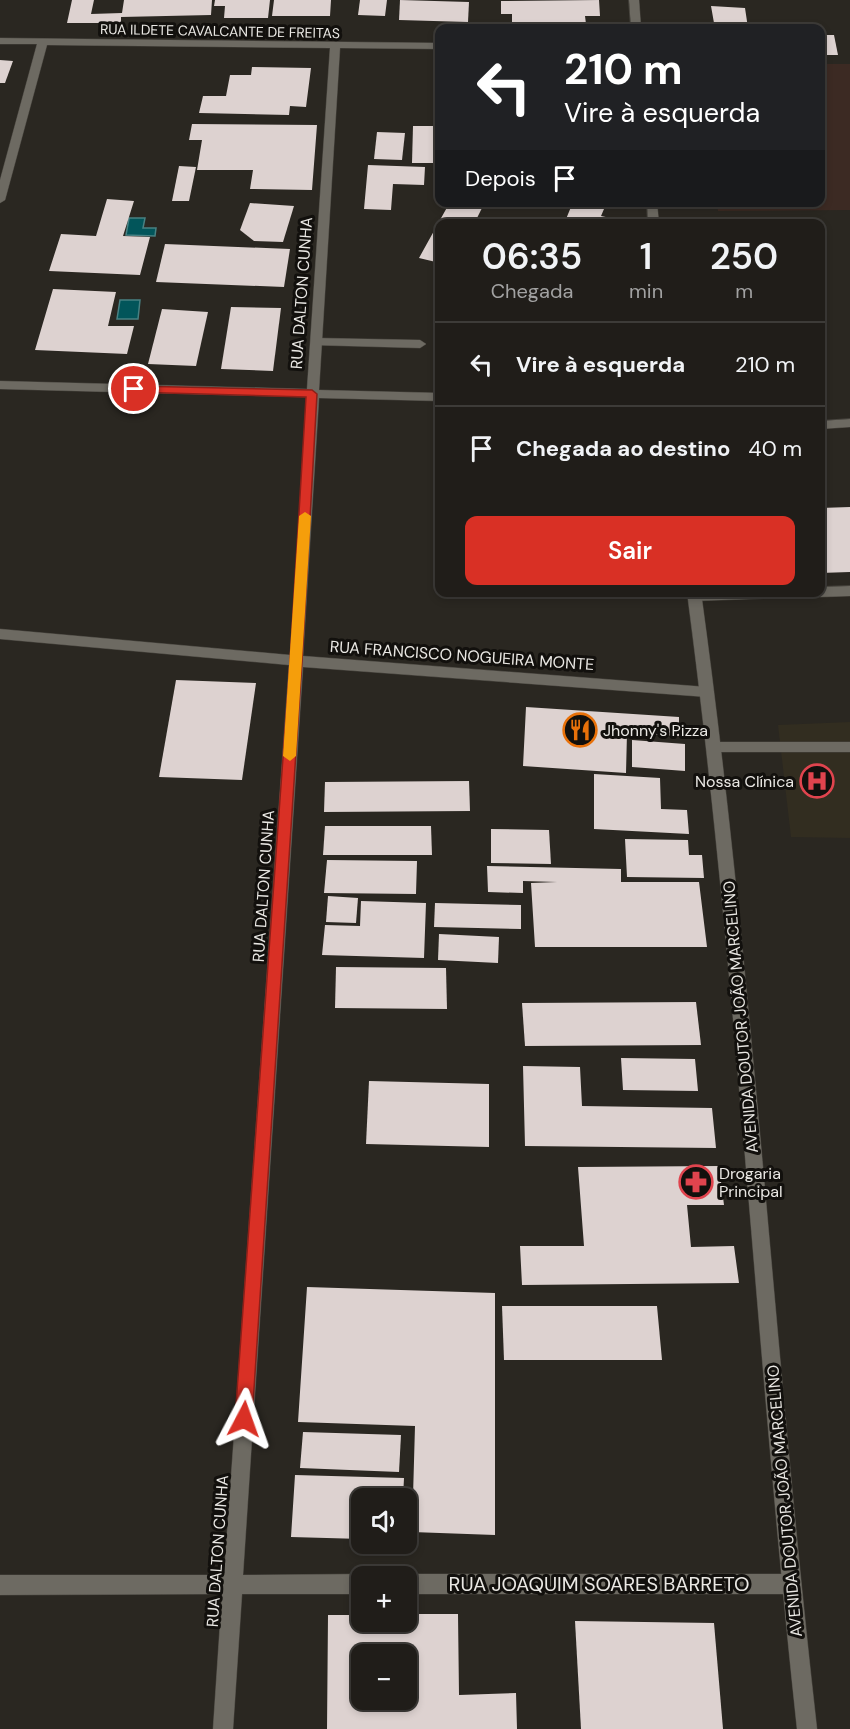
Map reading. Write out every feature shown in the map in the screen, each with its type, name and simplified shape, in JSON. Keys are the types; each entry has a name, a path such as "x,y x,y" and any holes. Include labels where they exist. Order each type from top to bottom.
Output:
{"street":[{"path":"634,0 636,24"},
{"name":"RUA ILDETE CAVALCANTE DE FREITAS","path":"0,41 435,46"},
{"path":"0,200 43,42"},
{"name":"RUA DALTON CUNHA","path":"223,1729 296,661 335,46"},
{"path":"316,342 420,344"},
{"path":"0,386 435,397"},
{"path":"825,425 850,423"},
{"path":"825,592 850,591"},
{"name":"AVENIDA DOUTOR JOÃO MARCELINO","path":"694,597 715,747 791,1584 807,1729"},
{"name":"RUA FRANCISCO NOGUEIRA MONTE","path":"0,634 296,661 707,692"},
{"path":"715,747 850,747"},
{"path":"0,1585 351,1584"},
{"name":"RUA JOAQUIM SOARES BARRETO","path":"417,1584 791,1584"}],"shaded area":[{"path":"825,64 850,64 850,210 718,211 718,207 825,207"},
{"name":"Nossa Clínica","path":"850,722 850,838 791,837 778,725"}],"water":[{"path":"129,218 145,218 143,228 156,228 155,236 126,235"},
{"path":"120,300 140,300 138,319 117,319"}],"building":[{"path":"72,0 94,0 91,14 122,13 124,0 212,0 211,15 121,17 121,23 67,23"},
{"path":"215,0 270,0 268,18 224,18 225,6 214,6"},
{"path":"274,0 331,0 330,16 272,16"},
{"path":"360,0 387,0 385,16 358,15"},
{"path":"400,0 469,2 468,22 399,20"},
{"path":"599,0 600,16 585,16 586,24 512,23 512,14 501,14 501,1"},
{"path":"711,6 745,8 747,24 709,24 714,23"},
{"path":"825,35 834,35 838,55 825,55"},
{"path":"0,60 13,61 5,83 0,83"},
{"path":"252,67 311,68 306,107 290,106 289,115 199,113 203,96 226,96 230,75 251,75"},
{"path":"192,124 317,125 312,190 250,189 253,170 197,170 202,140 189,140"},
{"path":"413,126 435,126 435,163 412,163"},
{"path":"377,132 405,133 402,160 374,159"},
{"path":"368,165 425,167 424,185 393,184 391,210 364,209"},
{"path":"179,166 196,167 189,201 172,201"},
{"path":"107,199 134,201 123,236 150,237 140,275 49,271 61,234 96,236"},
{"path":"250,203 294,206 283,242 254,241 240,230"},
{"path":"447,207 482,207 476,219 441,219"},
{"path":"571,207 605,207 601,216 615,219 566,219"},
{"path":"735,217 736,219 707,219"},
{"path":"435,229 435,262 419,258"},
{"path":"165,244 290,249 284,287 156,282"},
{"path":"53,289 116,292 108,326 134,326 127,354 35,350"},
{"path":"231,307 281,308 273,371 221,369"},
{"path":"162,309 208,312 196,366 148,364"},
{"path":"850,507 850,572 825,573 825,508"},
{"path":"176,680 256,683 242,780 159,777"},
{"path":"526,707 679,717 679,736 627,733 626,773 523,766"},
{"path":"632,740 685,744 685,771 632,767"},
{"path":"594,774 660,778 661,809 687,810 689,834 594,829"},
{"path":"469,781 470,811 324,812 325,782"},
{"path":"325,826 431,826 432,855 323,855"},
{"path":"491,829 549,830 551,864 491,863"},
{"path":"625,839 688,840 689,855 702,855 704,878 627,877"},
{"path":"327,860 417,861 416,894 324,893"},
{"path":"487,866 621,869 621,882 699,882 707,947 535,947 531,883 557,882 523,881 523,893 488,892"},
{"path":"328,896 358,898 356,923 326,922"},
{"path":"361,901 426,903 424,958 322,955 325,925 360,926"},
{"path":"435,903 521,905 521,929 434,927"},
{"path":"439,934 499,937 498,963 438,960"},
{"path":"336,967 446,968 447,1009 335,1008"},
{"path":"696,1002 701,1045 525,1046 522,1003"},
{"path":"621,1058 695,1059 698,1091 623,1090"},
{"path":"523,1066 580,1067 582,1106 712,1108 716,1148 525,1146"},
{"path":"369,1081 489,1084 489,1147 366,1144"},
{"path":"719,1166 724,1205 687,1205 691,1247 734,1246 739,1283 522,1285 520,1246 584,1246 578,1167"},
{"path":"307,1287 495,1293 495,1535 417,1532 417,1488 413,1488 415,1426 298,1422"},
{"path":"502,1306 657,1306 662,1360 504,1360"},
{"path":"303,1432 401,1435 399,1472 300,1468"},
{"path":"295,1475 404,1478 404,1488 351,1488 351,1539 291,1537"},
{"path":"417,1614 458,1614 459,1695 516,1693 517,1729 327,1729 328,1615 351,1615 351,1632 417,1632"},
{"path":"575,1621 714,1623 723,1729 581,1729"}],"slow traffic":[{"path":"290,756 305,516"}],"place":[{"name":"Jhonny's Pizza","path":"580,730"},
{"name":"Nossa Clínica","path":"817,781"},
{"name":"Drogaria Principal","path":"696,1182"}],"route":[{"path":"134,389 312,394 244,1419"}]}
